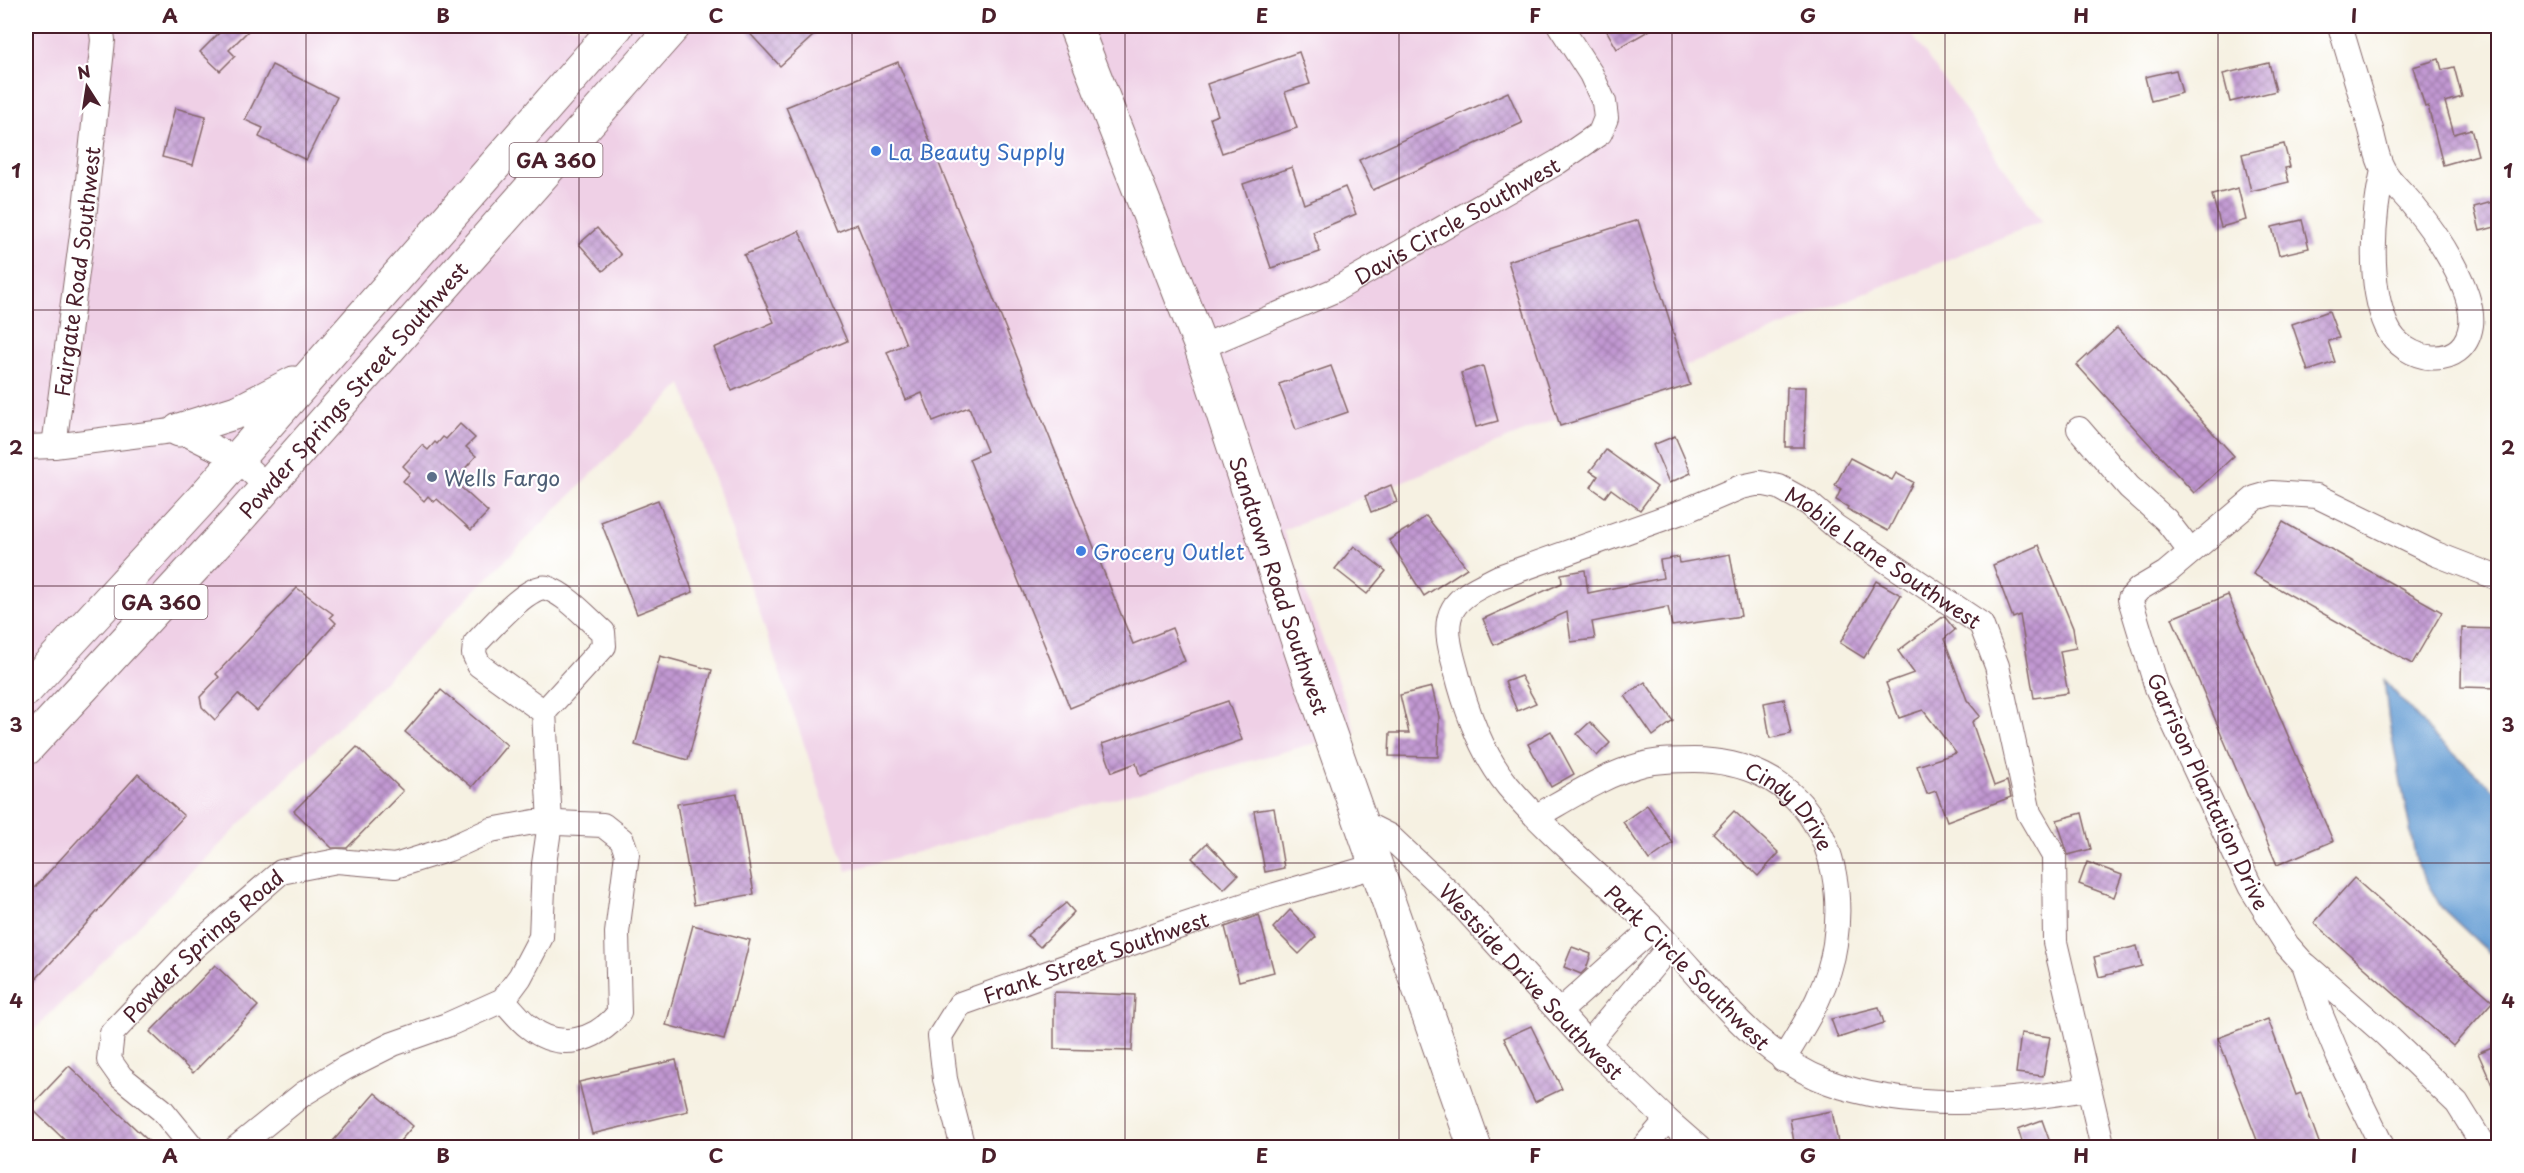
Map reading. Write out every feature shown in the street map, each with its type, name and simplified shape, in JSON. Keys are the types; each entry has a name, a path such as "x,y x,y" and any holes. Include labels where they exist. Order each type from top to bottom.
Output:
{"main road":[{"name":"Powder Springs Street Southwest","path":"26,690 237,459 616,26"},
{"name":"Powder Springs Street Southwest","path":"26,749 225,534 674,26"},
{"name":"Sandtown Road Southwest","path":"1075,26 1201,347 1359,821 1475,1148"},
{"path":"179,430 240,411 312,373"}],"street":[{"name":"Fairgate Road Southwest","path":"54,446 94,131 103,40 100,26"},
{"name":"Davis Circle Southwest","path":"1201,347 1333,291 1558,162 1600,133 1606,118 1604,102 1590,74 1560,26"},
{"path":"2340,26 2383,170 2418,210 2464,286 2470,325 2465,340 2454,353 2438,358 2423,358 2409,353 2397,343 2381,311 2374,249 2376,203 2383,170"},
{"path":"2079,429 2129,487 2166,520 2190,551"},
{"path":"26,447 54,446 179,430 237,459 267,486"},
{"name":"Mobile Lane Southwest","path":"1452,609 1470,591 1499,577 1687,510 1740,487 1760,483 1779,487 1808,503 1836,527 1981,624 1997,666 2029,813 2054,856 2055,942 2087,1089 2103,1148"},
{"name":"Garrison Plantation Drive","path":"2485,1148 2457,1103 2386,1035 2304,964 2287,945 2250,886 2157,688 2130,599 2139,589 2166,573 2255,498 2272,493 2317,496 2436,554 2499,578"},
{"path":"236,1148 303,1094 345,1068 393,1044 447,1025 503,1000 520,977 542,937 544,864 550,823 544,712 604,646 605,639 603,632 555,591 544,586 531,589 475,644 474,654 479,665 544,712"},
{"name":"Park Circle Southwest","path":"1452,609 1449,634 1464,700 1481,743 1508,785 1590,870 1653,928 1747,1029 1782,1060 1828,1082 1880,1096 1934,1101 1989,1100 2038,1097 2087,1089"},
{"name":"Cindy Drive","path":"1538,816 1591,784 1619,772 1646,763 1676,760 1731,763 1758,771 1781,784 1797,798 1820,830 1828,848 1833,866 1837,915 1835,945 1819,1000 1782,1060"},
{"name":"Westside Drive Southwest","path":"1359,821 1389,836 1446,889 1588,1044 1666,1120 1699,1148"},
{"name":"Powder Springs Road","path":"193,1148 162,1110 121,1077 109,1060 112,1033 193,948 281,873 337,861 395,866 449,849 491,830 534,822 550,823"},
{"path":"503,1000 528,1027 558,1041 575,1042 598,1033 619,1013 617,933 627,854 622,840 603,825 550,823"},
{"name":"Frank Street Southwest","path":"963,1148 945,1079 940,1036 960,1004 1174,928 1375,866"},
{"path":"1559,1012 1653,928"},
{"path":"1588,1044 1670,946"},
{"name":"Garrison Plantation Drive","path":"2304,964 2338,1058 2383,1148"},
{"path":"1643,1148 1666,1120"}],"shaded area":[{"path":"26,26 1906,26 2042,221 1283,530 1356,732 847,871 682,384 26,1038"}],"water":[{"path":"2384,680 2434,736 2498,793 2498,961 2441,907 2417,865 2389,722"}],"building":[{"path":"226,26 253,26 229,50 235,56 220,71 200,52"},
{"path":"743,26 824,26 780,66"},
{"path":"1604,26 1657,26 1617,49"},
{"path":"1299,52 1310,84 1285,92 1297,128 1222,153 1210,118 1218,115 1207,84"},
{"path":"2439,59 2442,70 2454,67 2462,97 2445,102 2454,134 2471,129 2478,155 2443,165 2428,106 2425,107 2413,67"},
{"path":"898,62 1133,644 1172,628 1185,661 1070,708 969,459 987,451 969,407 933,421 922,393 906,400 887,352 906,344 857,224 837,232 786,107"},
{"path":"2269,63 2276,91 2230,102 2223,74"},
{"path":"272,65 337,97 306,160 259,137 263,128 245,120"},
{"path":"2176,70 2182,93 2151,101 2145,77"},
{"path":"1508,92 1522,123 1373,190 1359,160"},
{"path":"175,108 206,116 193,165 162,157"},
{"path":"2284,144 2290,167 2285,168 2289,182 2251,191 2242,154"},
{"path":"1292,167 1304,204 1345,187 1356,214 1313,232 1320,252 1271,268 1243,184"},
{"path":"2238,188 2246,220 2221,227 2212,195"},
{"path":"2499,200 2499,226 2480,231 2474,207"},
{"path":"1638,220 1690,385 1560,426 1508,261"},
{"path":"2302,220 2309,248 2279,255 2272,227"},
{"path":"597,228 621,255 603,271 579,244"},
{"path":"799,231 847,341 732,391 714,348 774,322 744,255"},
{"path":"2329,311 2339,338 2328,341 2335,362 2308,371 2292,324"},
{"path":"2117,328 2234,456 2194,493 2077,365"},
{"path":"1331,366 1348,412 1296,430 1279,384"},
{"path":"1483,366 1498,421 1476,427 1461,373"},
{"path":"1787,387 1806,387 1804,447 1785,447"},
{"name":"Wells Fargo","path":"460,424 475,438 466,447 476,456 454,481 488,512 471,530 437,499 434,502 428,496 424,501 403,481 410,473 403,466 422,445 428,450 443,437 446,439"},
{"path":"1675,436 1691,473 1669,483 1653,445"},
{"path":"1606,450 1657,487 1640,510 1611,489 1605,497 1591,487 1598,476 1590,471"},
{"path":"1850,458 1892,480 1896,473 1913,482 1888,531 1847,509 1848,507 1836,500 1841,489 1835,485"},
{"path":"1391,485 1397,502 1371,512 1365,496"},
{"path":"658,500 693,592 637,614 601,522"},
{"path":"1426,516 1467,568 1424,596 1389,540 1408,528 1408,530"},
{"path":"2283,522 2442,612 2412,664 2253,574"},
{"path":"2039,545 2073,628 2076,648 2060,651 2068,693 2034,698 2020,615 2013,618 1993,565"},
{"path":"1354,546 1386,571 1367,594 1335,569"},
{"path":"1730,554 1741,616 1672,626 1668,607 1592,622 1595,639 1571,642 1567,612 1494,645 1483,619 1562,583 1561,574 1585,570 1588,593 1663,578 1660,560 1679,557 1680,563"},
{"path":"1876,581 1901,595 1864,658 1840,643"},
{"path":"297,588 333,614 330,617 336,623 257,711 238,694 215,720 202,707 200,697 219,677 216,674"},
{"path":"2228,595 2333,841 2277,865 2172,618"},
{"path":"1944,616 1955,630 1944,639 1967,700 1980,716 1972,722 1994,786 2007,781 2011,797 1947,821 1936,791 1927,794 1917,766 1956,753 1923,710 1899,718 1886,683 1914,673 1898,651"},
{"path":"2462,628 2499,629 2499,688 2461,687"},
{"path":"660,656 712,670 688,760 635,745"},
{"path":"1521,676 1536,703 1517,711 1505,682"},
{"path":"1645,682 1673,721 1653,736 1625,696"},
{"path":"1432,687 1439,717 1438,757 1389,756 1390,733 1409,733 1400,695"},
{"path":"441,690 507,745 472,787 405,732"},
{"path":"1784,699 1791,734 1770,738 1764,703"},
{"path":"1228,701 1242,740 1140,776 1136,763 1112,772 1102,744"},
{"path":"1590,722 1610,743 1597,756 1577,734"},
{"path":"1551,731 1574,774 1551,787 1528,744"},
{"path":"357,747 403,791 347,848 332,848 294,811"},
{"path":"138,774 184,816 26,990 26,897"},
{"path":"737,794 754,894 694,905 677,804"},
{"path":"1647,805 1673,843 1649,860 1623,822"},
{"path":"1274,808 1284,868 1265,872 1254,811"},
{"path":"1734,811 1779,853 1758,876 1713,833"},
{"path":"2082,813 2091,849 2068,855 2057,820"},
{"path":"1207,843 1238,875 1224,889 1192,858"},
{"path":"2087,862 2122,875 2114,897 2079,884"},
{"path":"2354,878 2493,1001 2453,1046 2314,923"},
{"path":"1066,903 1074,912 1040,947 1027,935"},
{"path":"1290,910 1316,937 1299,954 1273,928"},
{"path":"1259,915 1274,972 1239,981 1225,927"},
{"path":"693,925 750,940 724,1040 666,1025"},
{"path":"2137,946 2142,966 2099,977 2094,957"},
{"path":"1572,947 1591,954 1586,969 1581,974 1564,967"},
{"path":"215,965 258,1006 193,1073 150,1032"},
{"path":"1054,992 1135,995 1132,1051 1054,1049"},
{"path":"1879,1007 1884,1023 1838,1038 1831,1019"},
{"path":"2268,1019 2296,1095 2301,1093 2321,1148 2260,1148 2218,1038"},
{"path":"1531,1026 1562,1089 1535,1102 1504,1038"},
{"path":"2021,1033 2050,1037 2043,1076 2016,1073"},
{"path":"2499,1044 2499,1101 2478,1053"},
{"path":"676,1060 688,1111 592,1134 579,1082"},
{"path":"69,1066 156,1148 73,1148 30,1107"},
{"path":"375,1093 413,1126 394,1148 327,1148"},
{"path":"1832,1111 1839,1148 1795,1148 1790,1119"},
{"path":"2042,1120 2052,1148 2024,1148 2018,1129"}],"place":[{"name":"La Beauty Supply","path":"876,151"},
{"name":"Wells Fargo","path":"432,477"},
{"name":"Grocery Outlet","path":"1081,551"}]}
